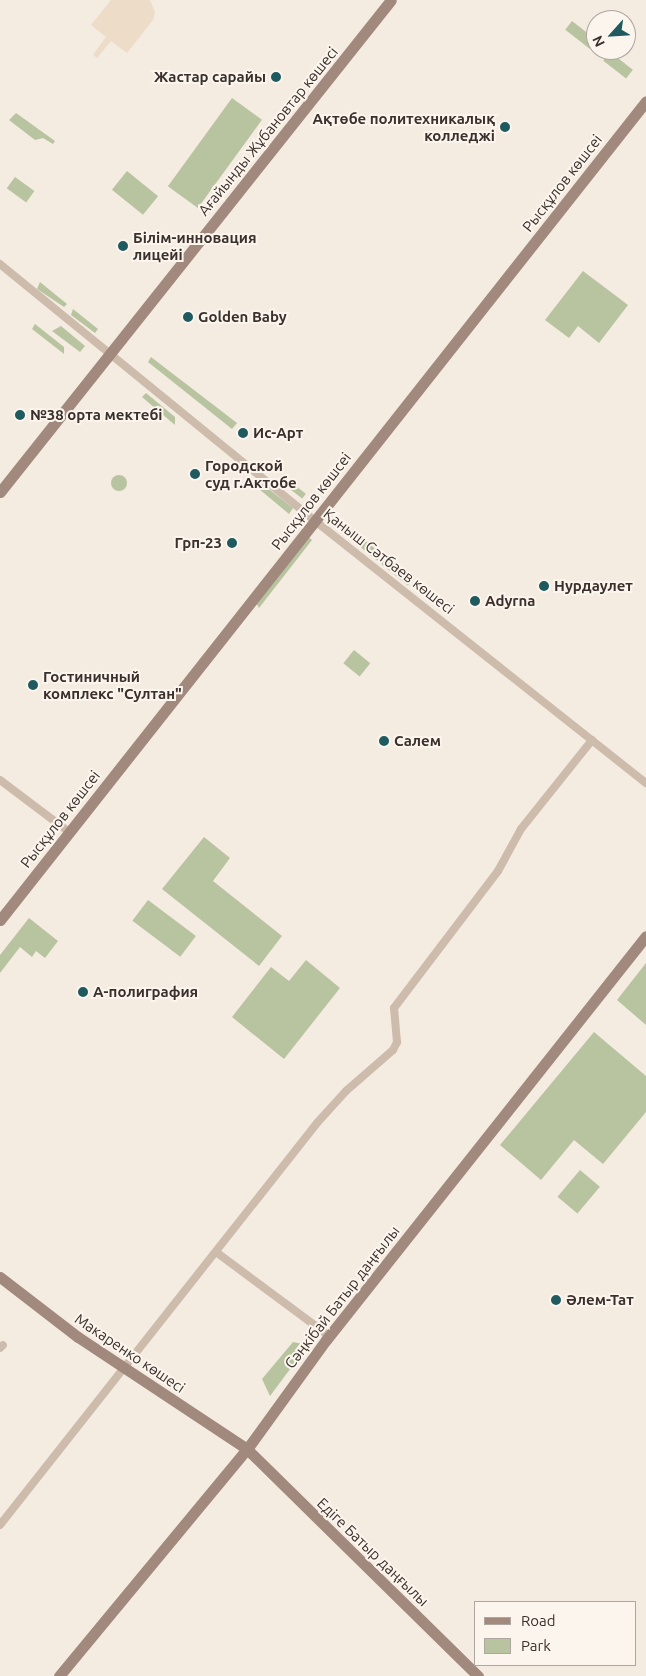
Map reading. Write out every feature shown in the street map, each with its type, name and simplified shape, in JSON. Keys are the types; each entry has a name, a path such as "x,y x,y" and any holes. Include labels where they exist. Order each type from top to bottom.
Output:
{"street":[{"name":"Ағайынды Жұбановтар көшесі","path":"0,492 391,0"},
{"name":"Рысқұлов көшсеі","path":"0,920 646,100"},
{"name":"Қаныш Сәтбаев көшесі","path":"0,264 314,520 646,783"},
{"path":"0,1524 317,1123 346,1091 393,1050 397,1042 394,1008 498,871 521,829 592,740"},
{"path":"0,780 69,832"},
{"name":"Сәңкібай Батыр даңғылы","path":"59,1676 247,1449 329,1336 646,936"},
{"path":"216,1252 329,1336"},
{"name":"Макаренко көшесі","path":"0,1277 123,1369 247,1449"},
{"name":"Едіге Батыр даңғылы","path":"247,1449 478,1676"}],"green space":[{"path":"572,21 586,32 586,46 565,30"},
{"path":"604,60 620,60 633,70 626,79"},
{"path":"232,98 262,120 198,208 168,186"},
{"path":"16,113 55,141 53,144 43,138 35,140 9,120"},
{"path":"127,171 158,196 143,215 112,190"},
{"path":"15,177 34,191 26,202 7,188"},
{"path":"583,271 628,305 599,343 578,326 569,338 545,320"},
{"path":"40,282 67,304 64,307 37,289"},
{"path":"73,309 98,329 95,333 71,315"},
{"path":"35,324 64,347 64,354 32,329"},
{"path":"61,326 85,346 80,352 52,331"},
{"path":"151,357 237,423 232,429 148,362"},
{"path":"146,393 175,417 175,425 142,397"},
{"path":"116,475 122,475 127,480 125,489 116,491 111,486 111,480"},
{"path":"283,476 306,494 302,499 279,481"},
{"path":"261,483 293,508 289,514 253,484"},
{"path":"336,517 413,579 408,586 331,523"},
{"path":"307,536 312,540 259,608 255,601"},
{"path":"354,650 370,663 360,676 343,663"},
{"path":"204,837 230,858 213,881 282,936 259,966 162,889"},
{"path":"148,900 196,936 180,957 132,921"},
{"path":"29,918 58,941 45,958 36,951 32,957 20,947 0,973 0,955"},
{"path":"306,960 340,988 284,1059 232,1017 271,967 289,981"},
{"path":"646,963 646,1025 617,1000"},
{"path":"594,1032 646,1076 646,1112 603,1164 574,1140 541,1180 500,1145"},
{"path":"580,1170 600,1187 577,1214 558,1197"},
{"path":"293,1342 308,1345 270,1396 262,1379"}],"shaded area":[{"path":"111,0 150,0 155,12 153,20 127,53 111,41 97,58 93,55 106,37 91,25"}],"place":[{"name":"Жастар сарайы","path":"276,77"},
{"name":"Ақтөбе политехникалық колледжі","path":"505,127"},
{"name":"Білім-инновация лицейі","path":"123,246"},
{"name":"Golden Baby","path":"188,317"},
{"name":"№38 орта мектебі","path":"20,415"},
{"name":"Ис-Арт","path":"243,433"},
{"name":"Городской суд г.Актобе","path":"195,474"},
{"name":"Грп-23","path":"232,543"},
{"name":"Нурдаулет","path":"544,586"},
{"name":"Adyrna","path":"475,601"},
{"name":"Гостиничный комплекс \"Султан\"","path":"33,685"},
{"name":"Салем","path":"384,741"},
{"name":"А-полиграфия","path":"83,992"},
{"name":"Әлем-Тат","path":"556,1300"}]}
